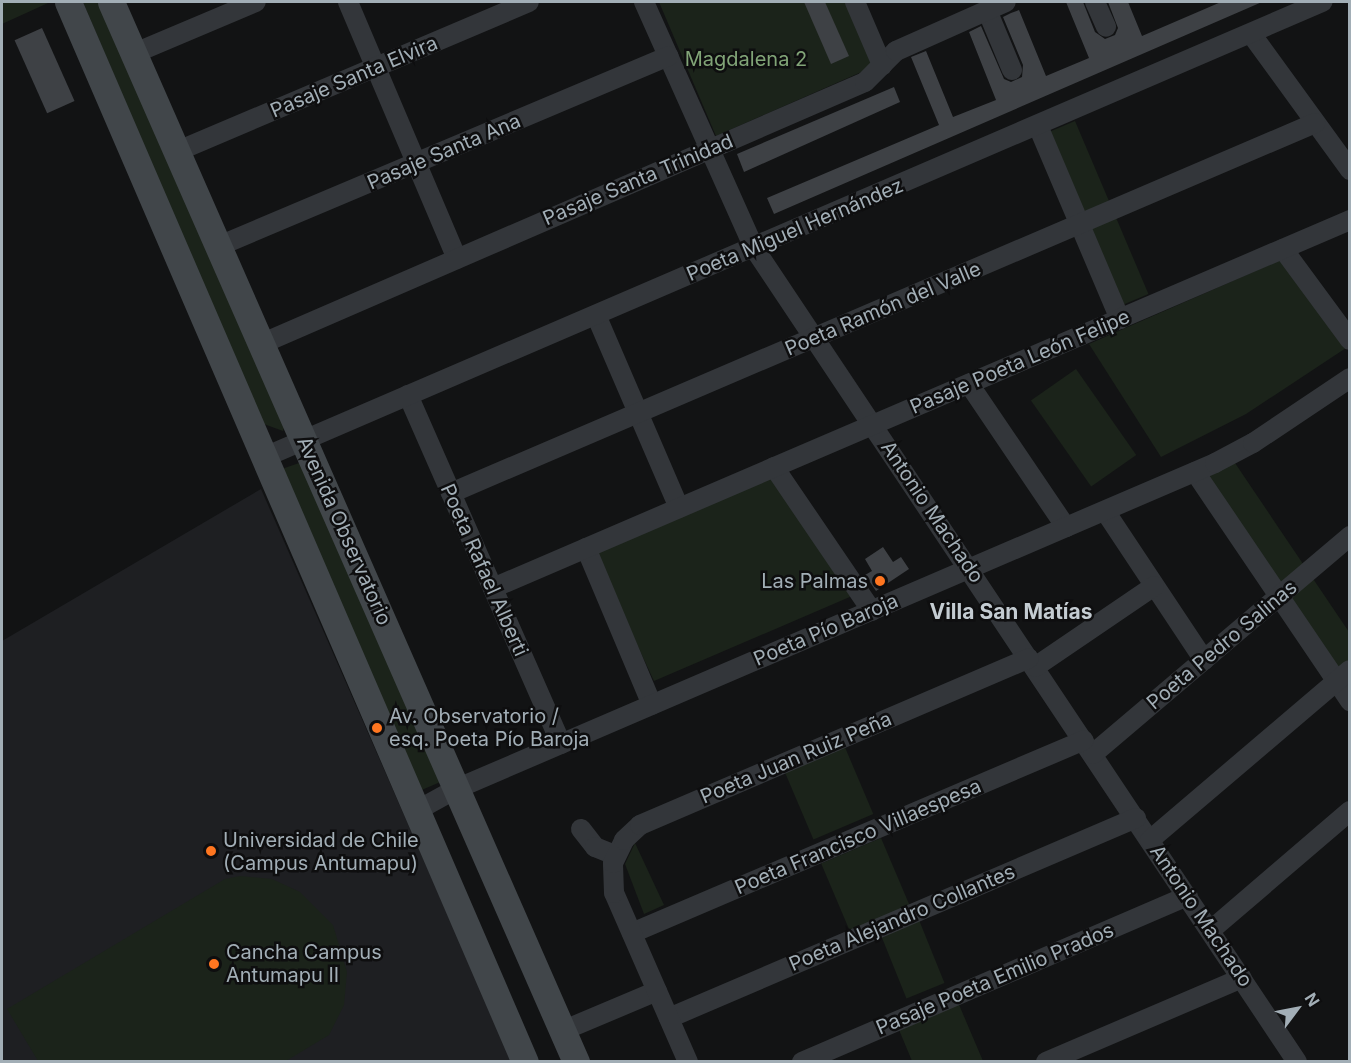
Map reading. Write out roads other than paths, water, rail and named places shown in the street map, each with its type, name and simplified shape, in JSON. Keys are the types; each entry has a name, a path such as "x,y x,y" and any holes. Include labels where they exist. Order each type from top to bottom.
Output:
{"main road":[{"name":"Avenida Observatorio","path":"68,2 267,456 413,806 525,1062"},
{"name":"Avenida Observatorio","path":"111,2 576,1062"}],"street":[{"path":"135,53 256,2"},
{"path":"348,2 457,258"},
{"name":"Pasaje Santa Elvira","path":"178,151 376,69 529,2"},
{"name":"Antonio Machado","path":"644,2 708,150 754,248 874,424 1297,1062"},
{"path":"855,2 882,65"},
{"name":"Pasaje Santa Trinidad","path":"261,344 865,82 903,47 1006,2"},
{"path":"1095,2 1106,27"},
{"name":"Poeta Miguel Hernández","path":"267,456 1323,2"},
{"path":"987,10 1012,70"},
{"path":"1252,34 1350,170"},
{"name":"Pasaje Santa Ana","path":"219,246 416,165 668,56"},
{"name":"Poeta Ramón del Valle","path":"451,493 1316,123"},
{"path":"1038,126 1120,319"},
{"name":"Pasaje Poeta León Felipe","path":"493,588 1350,220"},
{"path":"1283,249 1350,340"},
{"path":"596,315 679,508"},
{"name":"Poeta Pío Baroja","path":"413,806 440,788 456,789 1195,472 1253,443 1350,378"},
{"path":"969,384 1066,527"},
{"name":"Poeta Rafael Alberti","path":"408,395 561,744"},
{"path":"774,467 872,611"},
{"path":"1195,472 1279,596 1343,676 1350,701"},
{"path":"1105,511 1204,660"},
{"name":"Poeta Pedro Salinas","path":"1089,747 1204,660 1350,536"},
{"path":"586,548 652,705"},
{"name":"Poeta Juan Ruiz Peña","path":"615,855 624,840 640,825 1032,662 1154,586"},
{"path":"1150,840 1343,676"},
{"name":"Poeta Francisco Villaespesa","path":"632,933 1089,747"},
{"path":"1211,930 1350,811"},
{"name":"Poeta Alejandro Collantes","path":"669,1018 1136,818"},
{"path":"581,829 595,848 615,855 612,882 688,1062"},
{"name":"Pasaje Poeta Emilio Prados","path":"802,1062 1188,896"},
{"path":"1046,1062 1242,978"},
{"path":"562,1031 657,991"}],"place":[{"name":"Las Palmas","path":"880,581"},
{"name":"Av. Observatorio / esq. Poeta Pío Baroja","path":"377,728"},
{"name":"Universidad de Chile (Campus Antumapu)","path":"211,851"},
{"name":"Cancha Campus Antumapu II","path":"214,964"}],"district":[{"name":"Villa San Matías","path":"1011,612"}],"park label":[{"name":"Magdalena 2","path":"746,59"}]}
